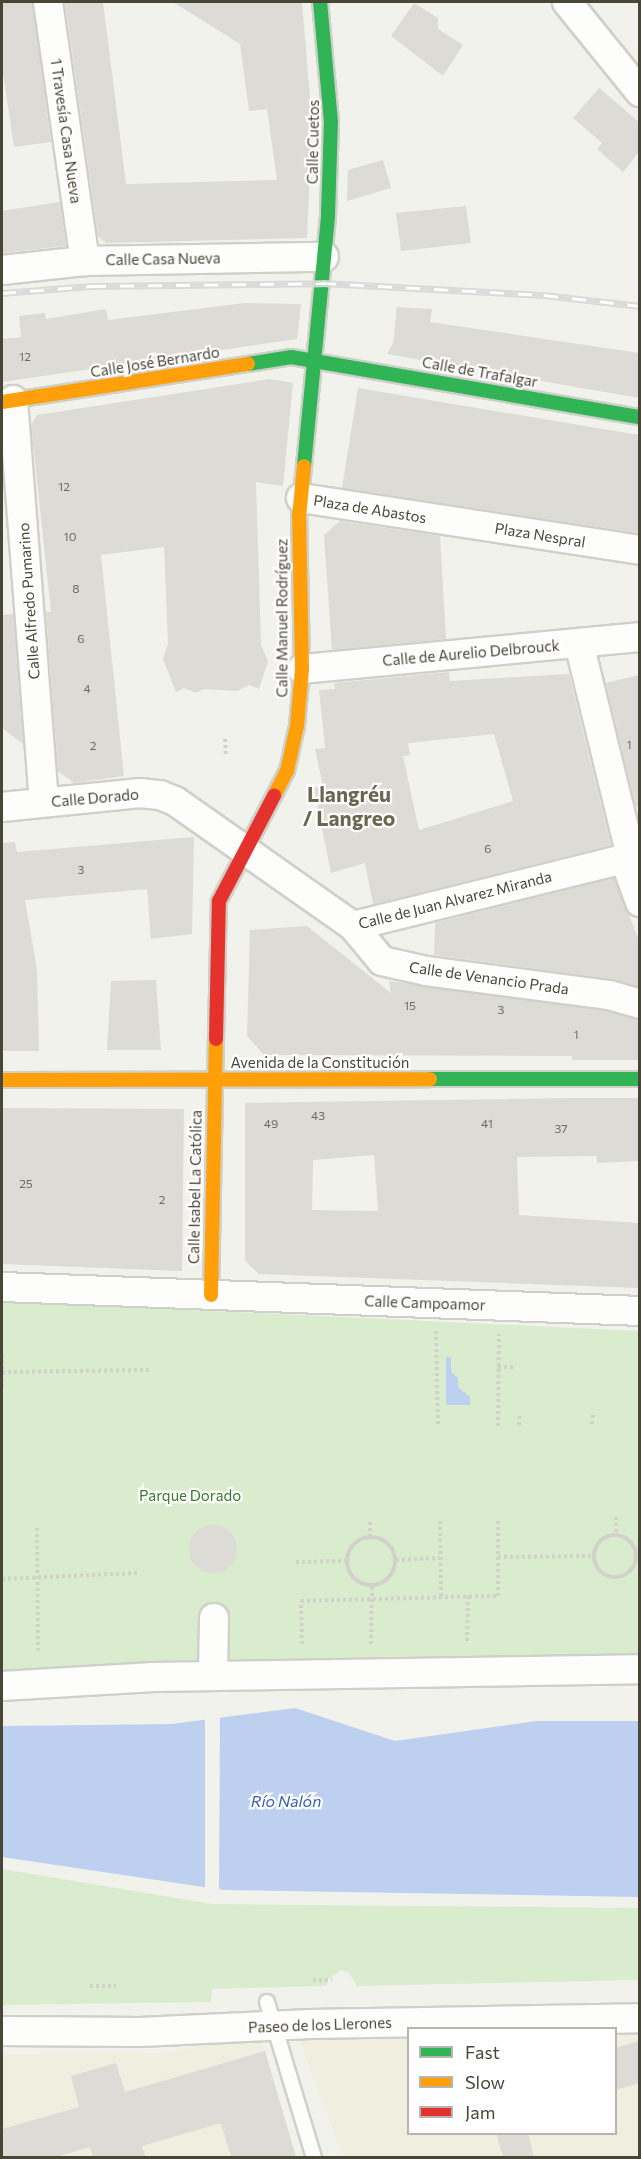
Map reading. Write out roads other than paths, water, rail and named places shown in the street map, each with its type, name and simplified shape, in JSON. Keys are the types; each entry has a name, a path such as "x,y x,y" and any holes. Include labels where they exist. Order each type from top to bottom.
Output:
{"street":[{"name":"1 Travesía Casa Nueva","path":"48,2 85,261"},
{"name":"Calle Cuetos","path":"320,2 331,122 323,270"},
{"path":"567,2 639,92"},
{"name":"Calle Casa Nueva","path":"2,270 85,261 323,270"},
{"name":"Calle Manuel Rodríguez","path":"213,1080 219,902 287,771 297,726 302,669 301,498 323,270"},
{"name":"Calle José Bernardo","path":"7,401 291,357 314,360"},
{"name":"Calle de Trafalgar","path":"314,360 639,417"},
{"name":"Calle Alfredo Pumarino","path":"7,401 44,802"},
{"name":"Plaza de Abastos","path":"301,498 440,520"},
{"name":"Plaza Nespral","path":"440,520 639,550"},
{"name":"Calle de Aurelio Delbrouck","path":"302,669 639,637"},
{"path":"579,643 639,902"},
{"name":"Calle Dorado","path":"2,807 140,793 160,795 175,801 245,850"},
{"name":"Calle de Juan Alvarez Miranda","path":"245,850 353,926 627,857"},
{"name":"Calle de Venancio Prada","path":"353,926 382,961 426,971 609,995 639,1004"},
{"name":"Avenida de la Constitución","path":"2,1080 639,1079"},
{"name":"Calle Isabel La Católica","path":"211,1302 213,1080"},
{"name":"Calle Campoamor","path":"2,1287 211,1302 639,1311"},
{"path":"213,1676 214,1618"},
{"path":"2,1686 213,1676 639,1669"},
{"name":"Paseo de los Llerones","path":"2,2031 140,2032 270,2014 639,2018"}],"lane":[{"path":"270,2014 314,2157"}],"water":[{"path":"446,1357 451,1357 451,1372 458,1378 458,1387 470,1397 470,1405 446,1405"},
{"name":"Río Nalón","path":"295,1708 395,1741 537,1721 639,1721 639,1897 224,1890 2,1857 2,1726 172,1724"}],"railway":[{"path":"2,293 92,286 322,283 544,295 640,306"}],"district":[{"name":"Llangréu / Langreo","path":"349,806"}],"park label":[{"name":"Parque Dorado","path":"190,1496"}]}
